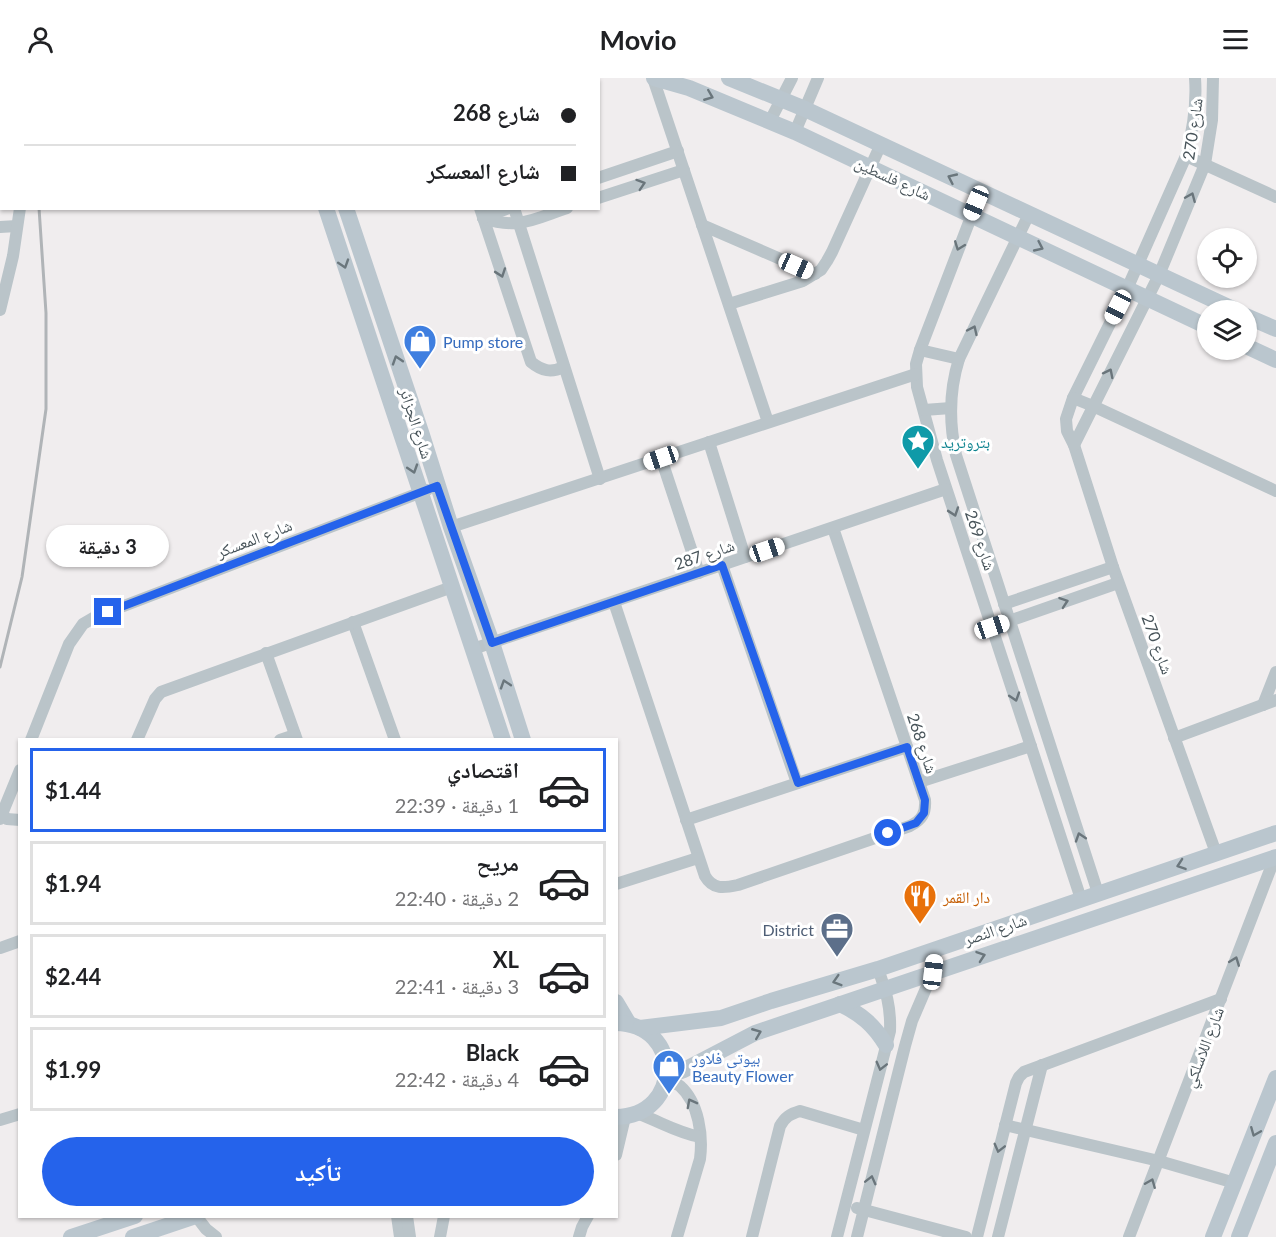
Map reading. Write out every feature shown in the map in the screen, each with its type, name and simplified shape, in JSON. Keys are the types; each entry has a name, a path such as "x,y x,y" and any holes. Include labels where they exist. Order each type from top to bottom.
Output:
{"street":[{"name":"شارع فلسطين","path":"653,78 689,88 795,132 1148,298"},
{"path":"653,78 768,422"},
{"name":"شارع فلسطين","path":"729,78 805,109 1159,275"},
{"path":"770,121 792,78"},
{"path":"795,132 818,78"},
{"name":"شارع 270","path":"1195,78 1195,110 1186,156 1127,289 1073,398 1066,419 1067,431 1074,444 1118,583 1216,853"},
{"name":"شارع 270","path":"1074,444 1159,275 1205,164 1212,120 1214,78"},
{"path":"729,304 803,280 814,274 827,261 881,144"},
{"path":"600,177 678,151"},
{"path":"1186,156 1276,197"},
{"path":"600,197 684,170"},
{"name":"شارع 269","path":"981,191 920,350 916,364 917,387 946,489 1081,899"},
{"path":"0,310 13,256 20,210"},
{"name":"شارع الجزائر","path":"327,210 502,738"},
{"name":"شارع الجزائر","path":"347,210 522,738"},
{"path":"481,213 500,210"},
{"path":"513,210 600,479"},
{"path":"481,213 494,222 519,224 561,210"},
{"path":"481,213 531,362 547,371 556,371 564,367"},
{"name":"شارع 269","path":"1029,214 959,359 951,408 951,424 956,455 1098,893"},
{"path":"702,225 814,274"},
{"path":"0,227 17,226"},
{"path":"1159,275 1213,300"},
{"path":"1148,298 1197,322"},
{"path":"1257,321 1276,330"},
{"path":"369,337 387,331"},
{"path":"920,350 959,359"},
{"path":"1257,351 1276,360"},
{"path":"451,527 916,375"},
{"path":"1073,398 1276,491"},
{"path":"924,410 951,408"},
{"path":"404,442 422,435"},
{"path":"709,442 745,557"},
{"path":"661,458 699,573"},
{"name":"شارع المعسكر","path":"32,738 69,644 83,624 95,616 437,486"},
{"name":"شارع 287","path":"473,650 946,489"},
{"name":"شارع 268","path":"698,858 708,883 723,888 738,885 916,823 924,813 926,807 919,782 833,528"},
{"path":"722,565 798,783"},
{"path":"1004,604 1113,567"},
{"path":"992,627 1118,583"},
{"path":"138,738 155,699 161,692 452,587"},
{"path":"614,602 698,858 618,883"},
{"path":"353,622 394,738"},
{"path":"266,653 296,737"},
{"path":"1263,705 1276,672"},
{"path":"1174,738 1276,700"},
{"path":"919,782 1031,746"},
{"path":"686,820 907,747"},
{"path":"18,775 1,817 18,820"},
{"name":"شارع النصر","path":"629,1025 721,1018 878,969 1276,833"},
{"name":"شارع النصر","path":"666,1078 755,1033 1276,857"},
{"name":"شارع اللاسلكي","path":"1130,1237 1276,857"},
{"path":"0,948 18,943"},
{"path":"857,1237 912,1021 933,972 936,949"},
{"path":"837,1237 890,1031 889,1002 878,969"},
{"path":"977,1237 1016,1083 1024,1072 1221,999"},
{"path":"840,1004 867,1020 878,1031 886,1045"},
{"path":"618,1006 629,1025 652,1036 662,1048 666,1062 666,1078 661,1094 651,1105 627,1116 618,1148"},
{"path":"998,1237 1042,1065"},
{"path":"666,1078 678,1084 691,1102 699,1122 701,1147 700,1160 677,1237"},
{"path":"1213,1237 1276,1078"},
{"path":"752,1237 780,1126 784,1119 800,1111 864,1130"},
{"path":"0,1120 18,1115"},
{"path":"627,1116 700,1137"},
{"path":"1005,1125 1159,1161 1234,1183"},
{"path":"1239,1237 1271,1169 1276,1143"},
{"path":"845,1204 966,1237"},
{"path":"71,1237 129,1218"},
{"path":"133,1237 190,1218"},
{"path":"198,1218 216,1237"},
{"path":"400,1237 402,1218"},
{"path":"402,1218 410,1237"},
{"path":"440,1237 444,1218"},
{"path":"579,1237 587,1218"}],"railway":[{"path":"0,667 22,577 46,409 46,313 39,210"}],"place":[{"name":"Pump store","path":"420,370"},
{"name":"بتروتريد","path":"918,470"},
{"name":"دار القمر","path":"920,925"},
{"name":"District","path":"837,958"},
{"name":"بيوتى فلاور Beauty Flower","path":"669,1095"}],"route":[{"path":"108,612 437,486 492,643 722,565 798,783 907,747 926,807 921,819 916,823 888,833"}]}
